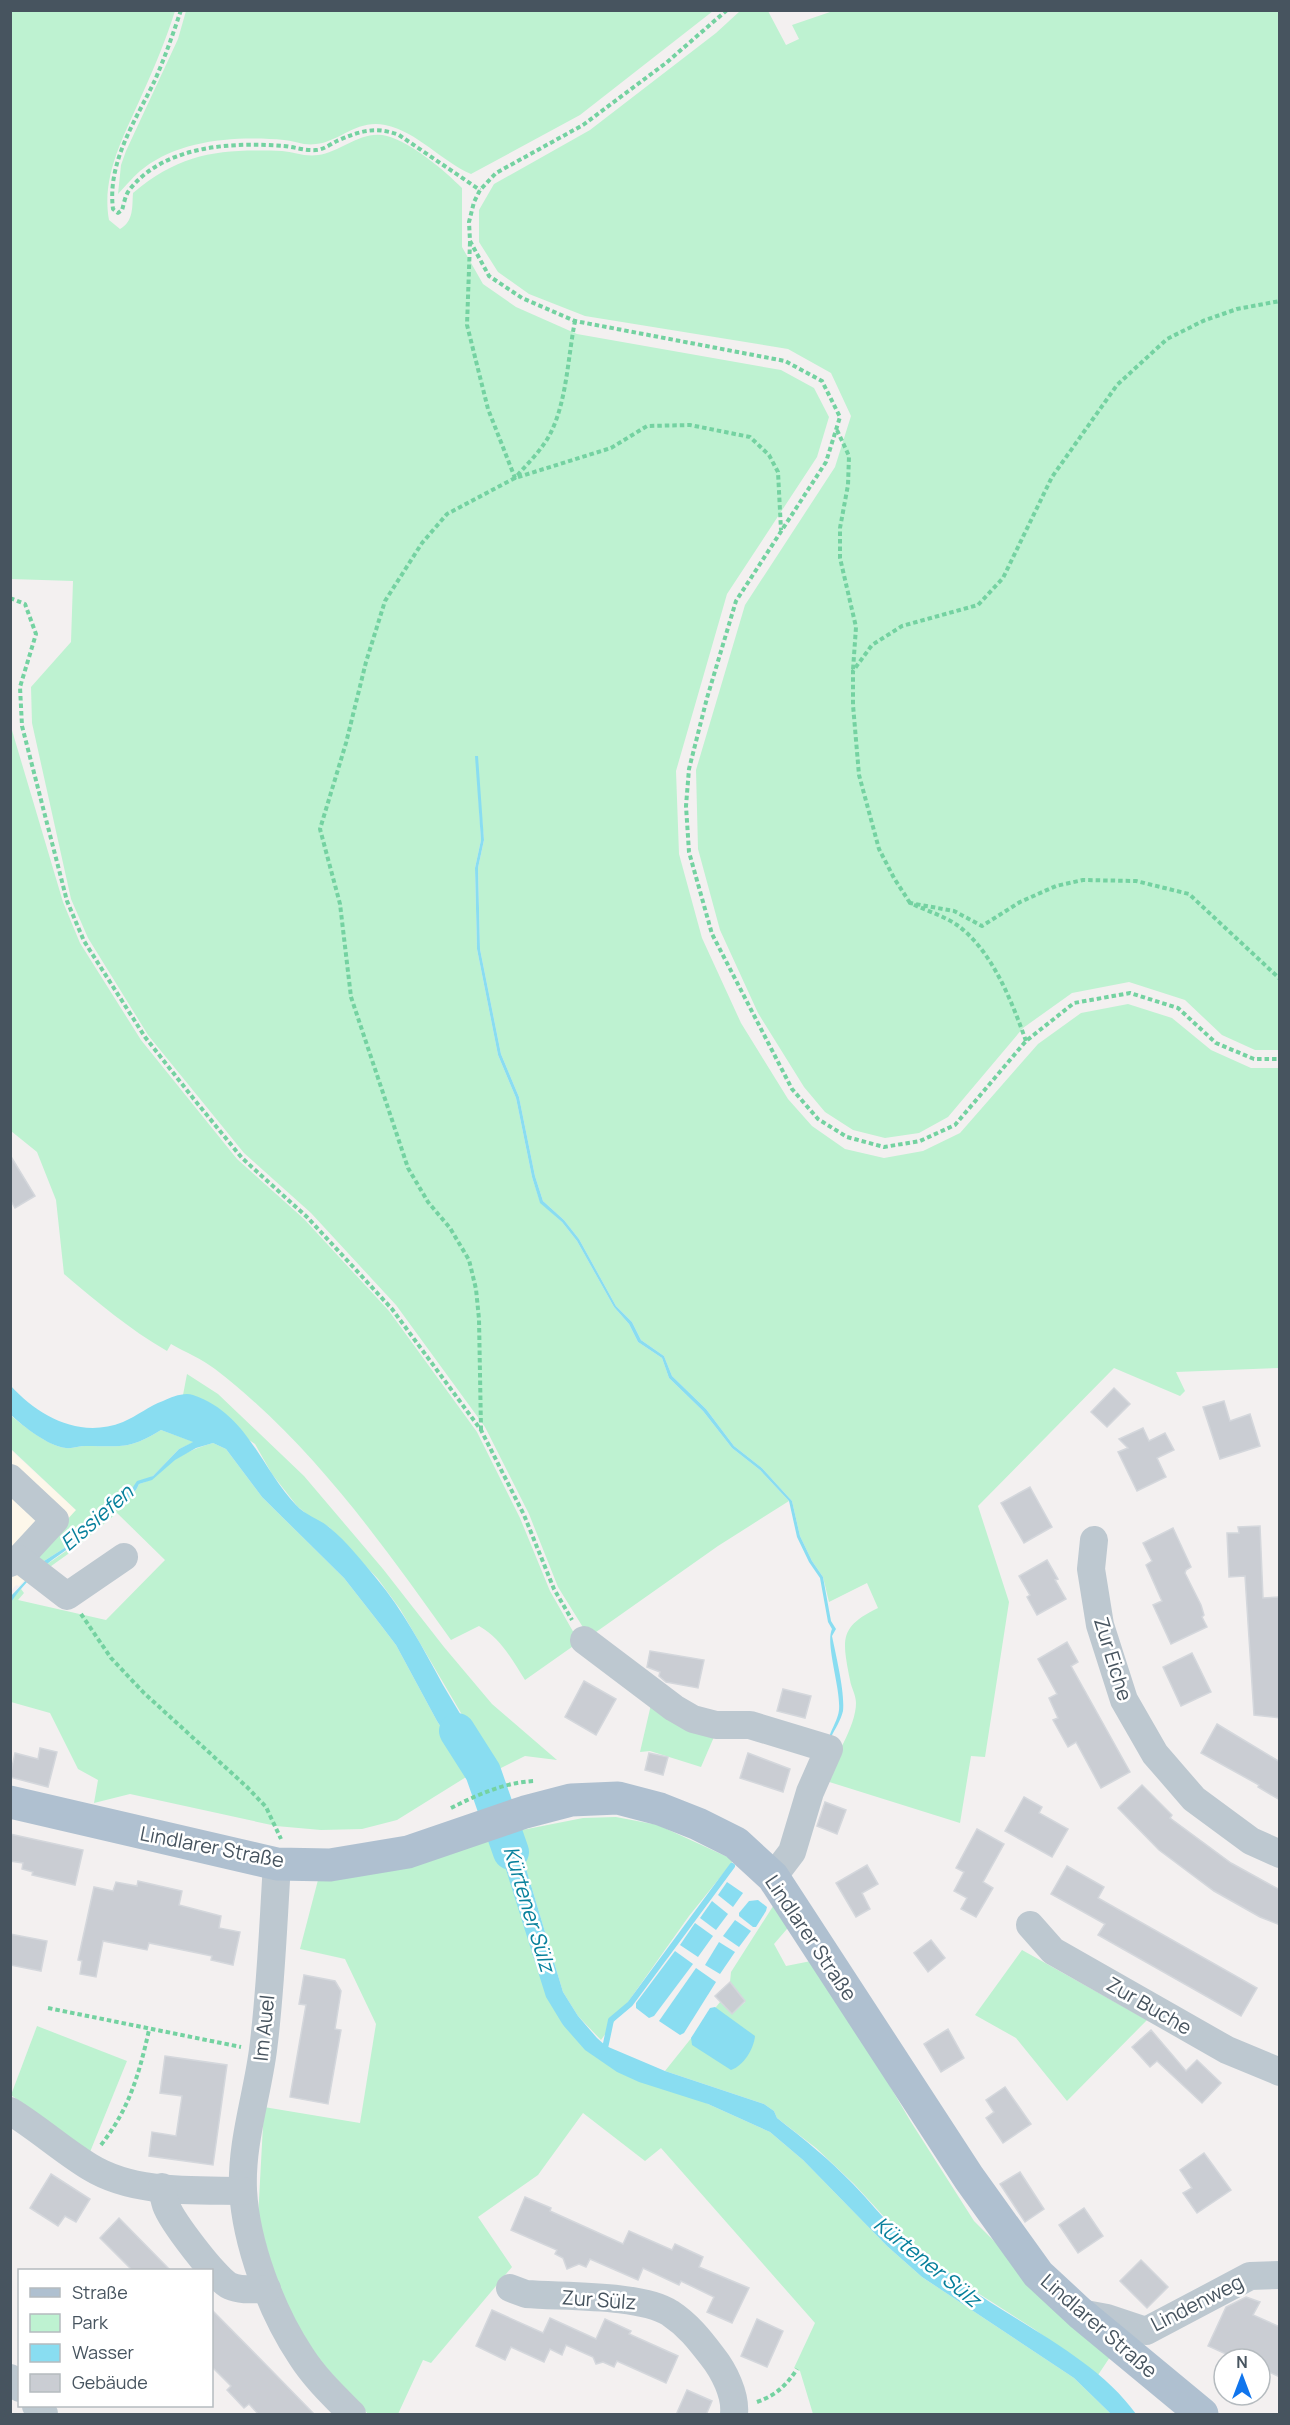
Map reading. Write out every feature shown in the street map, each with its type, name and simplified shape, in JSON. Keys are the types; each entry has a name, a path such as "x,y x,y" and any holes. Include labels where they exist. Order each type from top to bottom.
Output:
{"main road":[{"name":"Lindlarer Straße","path":"10,1802 280,1844 330,1865 408,1852 476,1812 519,1798 571,1800 618,1798 660,1809 698,1824 736,1844 773,1876 925,2112 1007,2233 1038,2274 1080,2313 1202,2415"}],"street":[{"path":"10,1478 55,1520 25,1567 67,1596 124,1557"},
{"name":"Zur Eiche","path":"1094,1540 1091,1569 1100,1625 1124,1700 1155,1754 1194,1799 1251,1841 1280,1854"},
{"path":"584,1640 693,1719 716,1725 750,1725 829,1749 810,1792 792,1852 773,1876"},
{"name":"Im Auel","path":"280,1844 262,2052 248,2131 243,2191 255,2260 281,2322 301,2357 322,2384 352,2415"},
{"name":"Zur Buche","path":"1030,1925 1053,1951 1227,2050 1280,2072"},
{"path":"10,2111 91,2168 133,2184 243,2191"},
{"path":"162,2187 166,2206 180,2229 211,2269"},
{"path":"213,2271 229,2286 267,2289"},
{"name":"Lindenweg","path":"1080,2313 1107,2318 1146,2331 1250,2276 1280,2275"},
{"name":"Zur Sülz","path":"510,2288 526,2294 639,2301 669,2312 693,2331 722,2368 734,2411"}],"path":[{"path":"181,10 156,76 117,163 112,201 113,209 118,213 122,210 129,190 148,172 176,156 224,145 285,146 319,150 344,138 372,129 386,130 399,135 480,190"},
{"path":"515,478 488,409 467,325 469,222 474,202 480,190 496,173 583,125 666,63 727,10"},
{"path":"470,242 489,276 522,298 574,321 785,361 822,381 840,417 826,462 736,601 689,769 686,806 689,852 712,934 792,1089 818,1119 847,1137 885,1147 920,1141 955,1125 1026,1041 1074,1003 1130,993 1178,1008 1216,1043 1254,1059 1280,1059"},
{"path":"854,670 872,645 902,626 978,605 1003,578 1052,477 1117,384 1167,339 1203,321 1237,309 1280,301"},
{"path":"515,478 541,448 552,430 561,399 574,321"},
{"path":"481,1430 479,1319 476,1289 469,1260 450,1228 428,1202 408,1168 351,997 339,904 320,829 385,601 422,543 447,514 477,496 515,478 610,448 647,426 690,425 750,437 769,455 778,472 781,530"},
{"path":"837,430 849,456 848,485 840,528 840,558 856,627 853,705 859,776 879,849 910,903 957,925 975,942 1000,978 1026,1041"},
{"path":"10,598 25,604 36,634 20,687 22,726 67,901 84,941 145,1037 200,1107 242,1158 307,1217 392,1309 481,1430 524,1515 554,1589 584,1640"},
{"path":"910,903 954,911 982,926 1020,902 1056,886 1083,880 1136,881 1189,894 1280,979"},
{"path":"67,1596 95,1631 111,1658 144,1693 266,1807 280,1844"},
{"path":"441,1812 476,1812 519,1798"},
{"path":"48,2008 262,2052"},
{"path":"91,2168 99,2148 119,2120 132,2094 149,2030"},
{"path":"734,2411 772,2396 788,2383 797,2369"}],"shaded area":[{"path":"10,1449 77,1511 35,1555 31,1573 11,1591"}],"green space":[{"path":"186,10 713,11 580,115 471,174 408,134 385,125 375,124 357,128 316,144 284,140 230,139 193,145 159,158 133,177 118,194 121,165 126,151 178,39"},
{"path":"11,11 175,11 160,54 121,141 111,172 107,204 109,220 120,229 130,218 133,193 151,179 185,161 239,151 282,151 318,155 360,138 387,136 417,151 437,165 462,188 462,247 483,284 516,307 577,334 781,370 814,388 829,417 817,457 727,594 676,771 679,854 702,938 741,1023 788,1099 812,1126 845,1149 884,1158 923,1151 960,1133 1038,1044 1081,1013 1128,1004 1172,1018 1211,1050 1251,1068 1279,1068 1279,1368 1176,1372 1185,1391 1180,1396 1114,1368 978,1506 1009,1602 985,1757 971,1756 960,1823 823,1780 844,1743 855,1712 856,1700 850,1680 845,1644 850,1628 865,1615 878,1608 867,1583 829,1602 823,1577 800,1536 792,1501 762,1468 734,1446 706,1409 672,1376 664,1356 641,1340 632,1322 616,1306 579,1239 564,1220 543,1201 535,1176 519,1097 501,1054 480,949 478,868 484,840 476,756 481,840 475,868 477,949 498,1055 516,1098 532,1177 540,1202 562,1222 577,1241 614,1307 629,1324 638,1342 662,1358 669,1378 703,1411 732,1448 760,1470 789,1501 718,1546 589,1637 558,1587 529,1514 485,1427 396,1305 311,1213 244,1153 148,1035 88,938 71,899 32,723 31,687 71,642 73,581 11,579"},
{"path":"740,11 768,11 786,45 799,39 792,25 833,11 1279,11 1279,1050 1255,1050 1222,1035 1185,1000 1129,982 1072,993 1023,1028 948,1117 919,1133 885,1138 853,1130 825,1112 804,1087 758,1013 720,930 698,849 696,770 745,605 835,467 851,416 831,373 788,349 585,316 529,294 498,272 479,242 479,210 494,184 590,130 716,33"},
{"path":"10,683 11,727 63,902 80,943 141,1040 237,1159 304,1219 389,1311 477,1432 520,1518 550,1591 579,1642 525,1680 500,1643 479,1626 451,1640 343,1496 282,1428 250,1398 205,1362 171,1344 167,1351 140,1334 64,1274 56,1200 37,1152 11,1131"},
{"path":"187,1374 218,1394 304,1476 492,1704 557,1760 525,1756 495,1771 400,1609 378,1579 329,1527 310,1517 297,1506 272,1474 255,1444 183,1395"},
{"path":"10,1415 44,1440 59,1447 125,1446 141,1441 161,1430 194,1442 179,1449 153,1476 103,1508 93,1523 63,1549 44,1561 35,1555 76,1510 11,1449"},
{"path":"213,1443 226,1449 262,1497 344,1578 380,1624 396,1645 437,1721 471,1774 397,1820 362,1829 321,1830 276,1826 130,1794 94,1803 98,1780 78,1769 50,1713 11,1702 10,1602 21,1589 24,1593 18,1600 106,1620 165,1560 117,1513 47,1569 47,1564 88,1533 106,1510 130,1497 139,1484 154,1477 183,1455"},
{"path":"653,1696 717,1730 701,1767 650,1751 640,1752"},
{"path":"616,1817 658,1825 734,1860 689,1916 601,2040 578,2016 563,1992 519,1845 517,1831 583,1818"},
{"path":"496,1838 517,1903 563,2025 708,2104 770,2132 803,2160 887,2246 922,2277 1074,2378 1111,2414 813,2414 800,2371 794,2368 815,2323 661,2148 645,2161 583,2113 538,2175 478,2217 512,2267 431,2363 423,2360 398,2414 368,2414 313,2353 284,2306 258,2218 264,2107 360,2123 376,2024 345,1959 300,1949 318,1880"},
{"path":"777,1900 793,1922 774,1944 786,1966 816,1960 911,2122 974,2221 1110,2357 1098,2375 1034,2329 956,2279 899,2233 854,2184 816,2148 777,2118 774,2111 764,2104 665,2071 720,2002 732,2014 745,2002 730,1982 731,1972"},
{"path":"1022,1950 1147,2020 1067,2101 1016,2038 975,2015"},
{"path":"37,2026 127,2061 90,2152 11,2095"}],"water":[{"path":"475,756 478,756 484,840 478,868 480,949 501,1054 519,1097 535,1176 543,1201 564,1220 579,1239 616,1306 632,1322 641,1340 664,1356 672,1376 706,1409 734,1446 762,1468 792,1501 800,1536 823,1577 831,1621 836,1629 832,1636 841,1684 843,1711 831,1737 829,1737 839,1710 830,1645 832,1629 828,1622 820,1578 797,1537 789,1501 760,1470 732,1448 703,1411 669,1378 662,1358 638,1342 629,1324 614,1307 577,1241 562,1222 540,1203 532,1177 516,1098 498,1055 477,949 475,868 481,840"},
{"name":"Elssiefen","path":"10,1385 34,1407 61,1422 76,1426 107,1427 123,1422 158,1403 186,1394 211,1403 227,1415 252,1443 296,1505 336,1533 386,1590 495,1771 471,1774 437,1721 396,1645 380,1624 344,1578 262,1497 226,1449 213,1443 196,1448 175,1460 152,1480 139,1484 126,1500 106,1510 95,1526 80,1540 37,1572 11,1602 11,1596 44,1561 63,1549 93,1523 103,1508 114,1503 137,1481 153,1476 179,1449 193,1442 161,1430 141,1441 124,1446 68,1448 52,1444 11,1415"},
{"path":"517,1831 519,1845 563,1992 578,2016 597,2038 606,2046 665,2071 764,2104 774,2111 777,2118 835,2167 906,2240 976,2293 1075,2356 1118,2393 1136,2414 1111,2414 1074,2378 922,2277 887,2246 803,2160 770,2132 708,2104 639,2082 617,2072 585,2050 563,2025 546,1997 496,1838"},
{"path":"727,1882 743,1893 733,1907 718,1895"},
{"path":"758,1900 767,1907 756,1927 753,1927 739,1916 739,1913 749,1901"},
{"path":"712,1901 728,1914 716,1930 700,1918"},
{"path":"735,1920 751,1931 739,1947 723,1936"},
{"path":"695,1923 713,1936 698,1957 680,1945"},
{"path":"719,1942 735,1952 720,1974 705,1965"},
{"path":"675,1951 693,1964 654,2016 649,2018 636,2008 636,2003"},
{"path":"696,1968 716,1982 684,2033 680,2035 659,2021"},
{"path":"715,2007 755,2036 753,2046 747,2056 740,2065 731,2070 692,2045 691,2038 710,2008"}],"building":[{"path":"10,1155 35,1196 15,1208 10,1199"},
{"path":"1114,1388 1130,1404 1107,1427 1091,1412"},
{"path":"1224,1401 1230,1421 1250,1414 1260,1446 1220,1459 1203,1407"},
{"path":"1143,1428 1149,1441 1165,1433 1174,1450 1157,1458 1166,1477 1137,1491 1118,1452 1128,1448 1119,1439"},
{"path":"1030,1487 1052,1527 1024,1543 1001,1503"},
{"path":"1260,1526 1263,1598 1279,1597 1280,1718 1254,1715 1245,1576 1229,1577 1227,1533 1239,1533 1238,1527"},
{"path":"1173,1528 1191,1567 1185,1573 1201,1605 1204,1615 1202,1617 1207,1627 1171,1644 1153,1605 1162,1601 1146,1565 1152,1561 1143,1543"},
{"path":"1047,1560 1066,1599 1037,1615 1027,1597 1030,1595 1019,1576"},
{"path":"1067,1642 1078,1662 1071,1666 1130,1772 1101,1788 1076,1742 1068,1747 1053,1720 1058,1718 1049,1698 1057,1694 1038,1659"},
{"path":"650,1651 704,1660 698,1688 666,1682 659,1676 660,1672 647,1667"},
{"path":"1192,1653 1211,1692 1181,1706 1163,1667"},
{"path":"584,1681 616,1699 596,1735 565,1717"},
{"path":"783,1689 811,1696 805,1718 777,1711"},
{"path":"1217,1724 1280,1762 1280,1800 1258,1787 1259,1785 1201,1753"},
{"path":"40,1748 57,1752 48,1787 10,1777 15,1753 38,1759"},
{"path":"649,1753 668,1757 663,1775 645,1770"},
{"path":"748,1753 790,1769 783,1792 740,1778"},
{"path":"1142,1785 1172,1815 1170,1818 1231,1863 1280,1890 1280,1925 1260,1917 1214,1891 1159,1850 1118,1808"},
{"path":"1024,1797 1042,1807 1039,1813 1068,1829 1052,1857 1005,1831"},
{"path":"825,1802 846,1810 837,1834 817,1826"},
{"path":"977,1829 1004,1844 983,1882 993,1888 976,1917 961,1909 967,1898 954,1891 964,1872 956,1868"},
{"path":"10,1834 83,1850 75,1885 32,1875 33,1872 22,1869 23,1863 10,1861"},
{"path":"867,1865 878,1884 862,1893 870,1909 856,1917 836,1883"},
{"path":"1067,1866 1104,1887 1098,1898 1257,1988 1241,2016 1098,1935 1105,1924 1051,1894"},
{"path":"138,1881 182,1891 179,1905 221,1916 219,1928 240,1932 233,1965 211,1960 212,1956 149,1943 147,1950 103,1941 96,1977 80,1974 82,1961 78,1960 94,1887 113,1891 116,1882 137,1886"},
{"path":"10,1934 47,1941 41,1971 10,1965"},
{"path":"931,1940 945,1958 928,1972 914,1953"},
{"path":"304,1975 335,1981 341,1991 335,2029 341,2030 328,2104 290,2097 306,2005 299,2004"},
{"path":"730,1982 745,2001 732,2014 715,1996"},
{"path":"948,2029 964,2058 941,2072 924,2044"},
{"path":"1151,2030 1186,2071 1197,2060 1221,2083 1202,2103 1157,2061 1150,2067 1132,2047"},
{"path":"165,2056 227,2065 213,2165 149,2156 152,2132 176,2136 182,2096 160,2093"},
{"path":"1005,2087 1031,2124 1003,2143 986,2118 994,2112 986,2100"},
{"path":"1204,2153 1231,2190 1197,2213 1183,2193 1192,2188 1180,2170"},
{"path":"1020,2172 1044,2209 1025,2222 1000,2184"},
{"path":"51,2174 90,2199 76,2222 65,2216 58,2226 30,2208"},
{"path":"525,2197 551,2208 550,2211 623,2244 629,2231 672,2250 675,2244 703,2257 699,2267 749,2288 732,2323 707,2312 714,2297 681,2281 679,2285 643,2268 638,2280 590,2259 586,2267 579,2264 567,2269 563,2258 555,2254 557,2250 511,2230"},
{"path":"1084,2208 1103,2236 1078,2253 1059,2225"},
{"path":"119,2218 169,2269 131,2269 100,2238"},
{"path":"1141,2260 1168,2287 1147,2308 1120,2281"},
{"path":"1246,2297 1260,2302 1253,2315 1280,2327 1280,2377 1272,2373 1272,2347 1208,2346 1226,2307"},
{"path":"492,2310 543,2333 550,2318 596,2339 605,2319 631,2331 629,2334 678,2356 666,2383 617,2361 614,2367 603,2362 596,2364 593,2357 566,2345 562,2355 550,2349 544,2362 511,2347 505,2360 476,2346"},
{"path":"213,2311 315,2415 259,2415 249,2404 244,2408 227,2390 231,2386 213,2368"},
{"path":"757,2319 783,2331 767,2367 741,2356"},
{"path":"687,2390 712,2401 706,2415 676,2415"}],"waterway":[{"name":"Kürtener Sülz","path":"457,1731 483,1772 511,1852"},
{"path":"604,2053 611,2020 630,2004 732,1866"}]}
